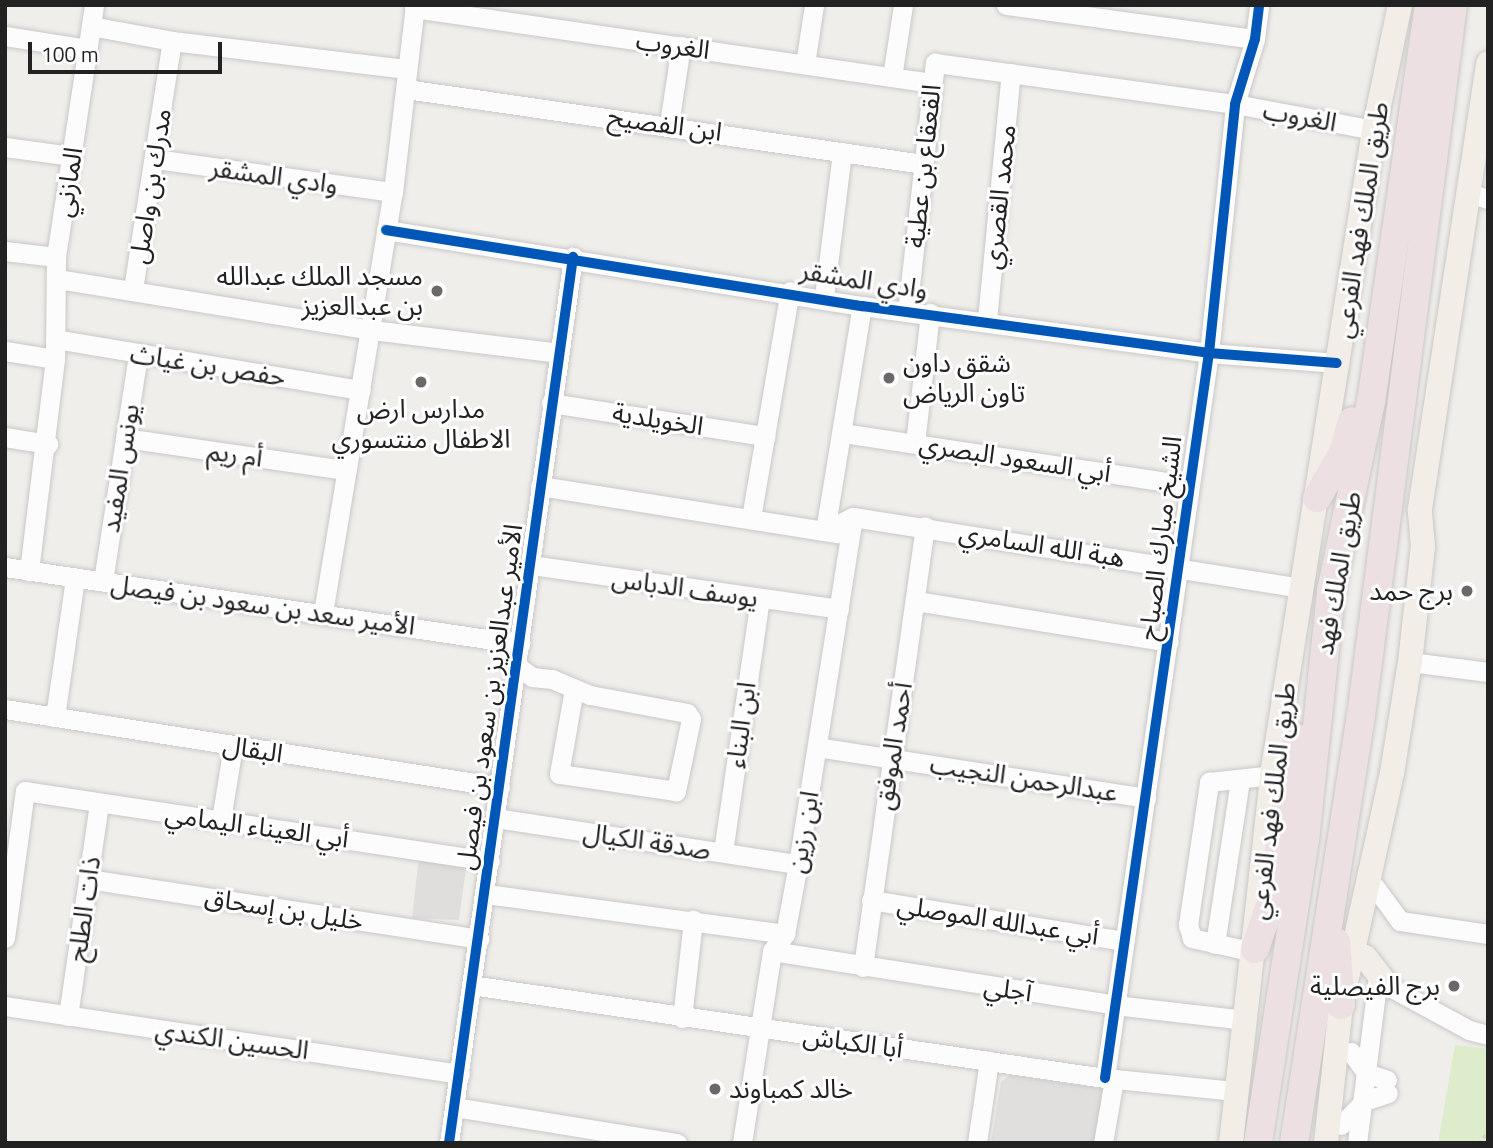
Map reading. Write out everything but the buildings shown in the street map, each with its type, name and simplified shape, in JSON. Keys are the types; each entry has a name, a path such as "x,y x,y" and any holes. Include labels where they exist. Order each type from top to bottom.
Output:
{"highway":[{"name":"طريق الملك فهد","path":"1258,1143 1305,840 1320,670 1382,329 1429,5"},
{"name":"طريق الملك فهد","path":"1294,1143 1349,780 1453,5"},
{"path":"1317,498 1343,452 1363,374 1382,329"},
{"path":"1254,950 1270,905 1302,712 1320,670"},
{"path":"1341,1005 1336,938 1352,810 1349,780"}],"main road":[{"name":"طريق الملك فهد الفرعي","path":"1231,1143 1272,775 1374,130 1400,5"},
{"path":"1347,1129 1351,1052 1377,973 1375,887 1410,662 1423,547 1420,509 1477,195 1488,63"},
{"path":"1347,1129 1341,1005 1392,773"}],"street":[{"name":"المازني","path":"29,571 48,444 55,357 56,257 94,5"},
{"path":"805,64 814,5"},
{"path":"892,78 903,5"},
{"path":"1006,5 1255,39"},
{"name":"الشيخ مبارك الصباح","path":"1103,1143 1115,1005 1209,353 1236,104 1255,39 1259,5"},
{"path":"323,613 393,192 415,6"},
{"name":"الغروب","path":"415,6 932,83"},
{"name":"ابن الفصيح","path":"91,26 669,124 923,164"},
{"path":"5,36 88,49"},
{"name":"مدرك بن واصل","path":"133,289 172,41"},
{"path":"669,124 681,47"},
{"name":"الغروب","path":"935,63 1236,104 1374,130"},
{"name":"القعقاع بن عطية","path":"907,312 935,63"},
{"name":"محمد القصري","path":"986,320 1010,73"},
{"path":"5,147 72,156"},
{"path":"824,297 842,152"},
{"name":"وادي المشقر","path":"155,159 393,192"},
{"name":"وادي المشقر","path":"386,230 824,297 862,306 986,320 1209,353 1337,363"},
{"path":"5,251 56,257"},
{"name":"الأمير عبدالعزيز بن سعود بن فيصل","path":"449,1143 486,894 573,257"},
{"path":"57,279 133,289 372,330 558,353"},
{"path":"751,518 790,292"},
{"path":"825,531 862,306"},
{"path":"915,443 930,313"},
{"name":"حفص بن غياث","path":"5,351 55,357 138,354 361,390"},
{"name":"يونس المفيد","path":"103,581 138,354"},
{"name":"الخويلدية","path":"551,403 765,436"},
{"name":"أبي السعود البصري","path":"843,433 1188,485"},
{"path":"5,437 48,444"},
{"name":"أم ريم","path":"125,438 345,470"},
{"name":"هبة الله السامري","path":"540,486 825,531 851,526 925,526 1302,588"},
{"name":"ابن رزين","path":"742,1143 757,1028 772,951 785,934 798,864 851,526"},
{"name":"أحمد الموفق","path":"863,967 890,756 916,601 925,526"},
{"name":"يوسف الدباس","path":"531,565 839,609"},
{"name":"الأمير سعد بن سعود بن فيصل","path":"5,568 520,644"},
{"path":"55,717 75,578"},
{"name":"ابن البناء","path":"723,852 760,599"},
{"path":"916,601 1169,642"},
{"path":"1410,662 1488,672"},
{"path":"517,666 532,677 552,679 574,689 687,713 691,719 676,791 559,774 574,689"},
{"name":"البقال","path":"5,709 500,787"},
{"path":"222,820 233,746"},
{"name":"عبدالرحمن النجيب","path":"817,747 890,756 1146,799"},
{"path":"1254,950 1215,944 1188,935 1209,782 1240,781 1272,775"},
{"path":"1215,944 1240,781"},
{"name":"أبي العيناء اليمامي","path":"14,812 24,791 490,861"},
{"name":"ذات الطلح","path":"68,1016 99,803"},
{"path":"5,938 14,812"},
{"name":"صدقة الكيال","path":"496,818 798,864"},
{"name":"خليل بن إسحاق","path":"88,878 479,939"},
{"path":"1375,887 1400,921 1488,934"},
{"path":"486,894 785,934"},
{"name":"أبي عبدالله الموصلي","path":"871,900 1125,941"},
{"path":"682,1018 693,920"},
{"name":"آجلي","path":"772,951 1115,1005 1245,1020"},
{"path":"1347,1129 1366,1073 1377,973 1488,1035"},
{"name":"أبا الكباش","path":"471,985 682,1018 1109,1078 1236,1091"},
{"name":"الحسين الكندي","path":"5,1006 460,1074"},
{"path":"1347,1129 1388,1087 1366,1073 1351,1052"},
{"path":"977,1143 989,1061"},
{"path":"454,1107 677,1143"}],"path":[{"path":"1479,1143 1488,1131"}],"shaded area":[{"path":"419,856 458,860 466,868 459,920 412,918"},
{"path":"1010,1075 1105,1089 1098,1143 991,1143 1001,1082"}],"green space":[{"path":"1455,1045 1488,1049 1488,1143 1438,1143"}],"cycle path":[{"path":"1105,1078 1209,353 1235,104 1255,39 1259,5"},
{"path":"386,230 862,306 1209,353 1337,363"},
{"path":"449,1143 573,257"}],"place":[{"name":"مسجد الملك عبدالله بن عبدالعزيز","path":"437,291"},
{"name":"شقق داون تاون الرياض","path":"889,378"},
{"name":"مدارس ارض الاطفال منتسوري","path":"421,382"},
{"name":"برج حمد","path":"1467,591"},
{"name":"برج الفيصلية","path":"1454,986"},
{"name":"خالد كمباوند","path":"715,1089"}]}
